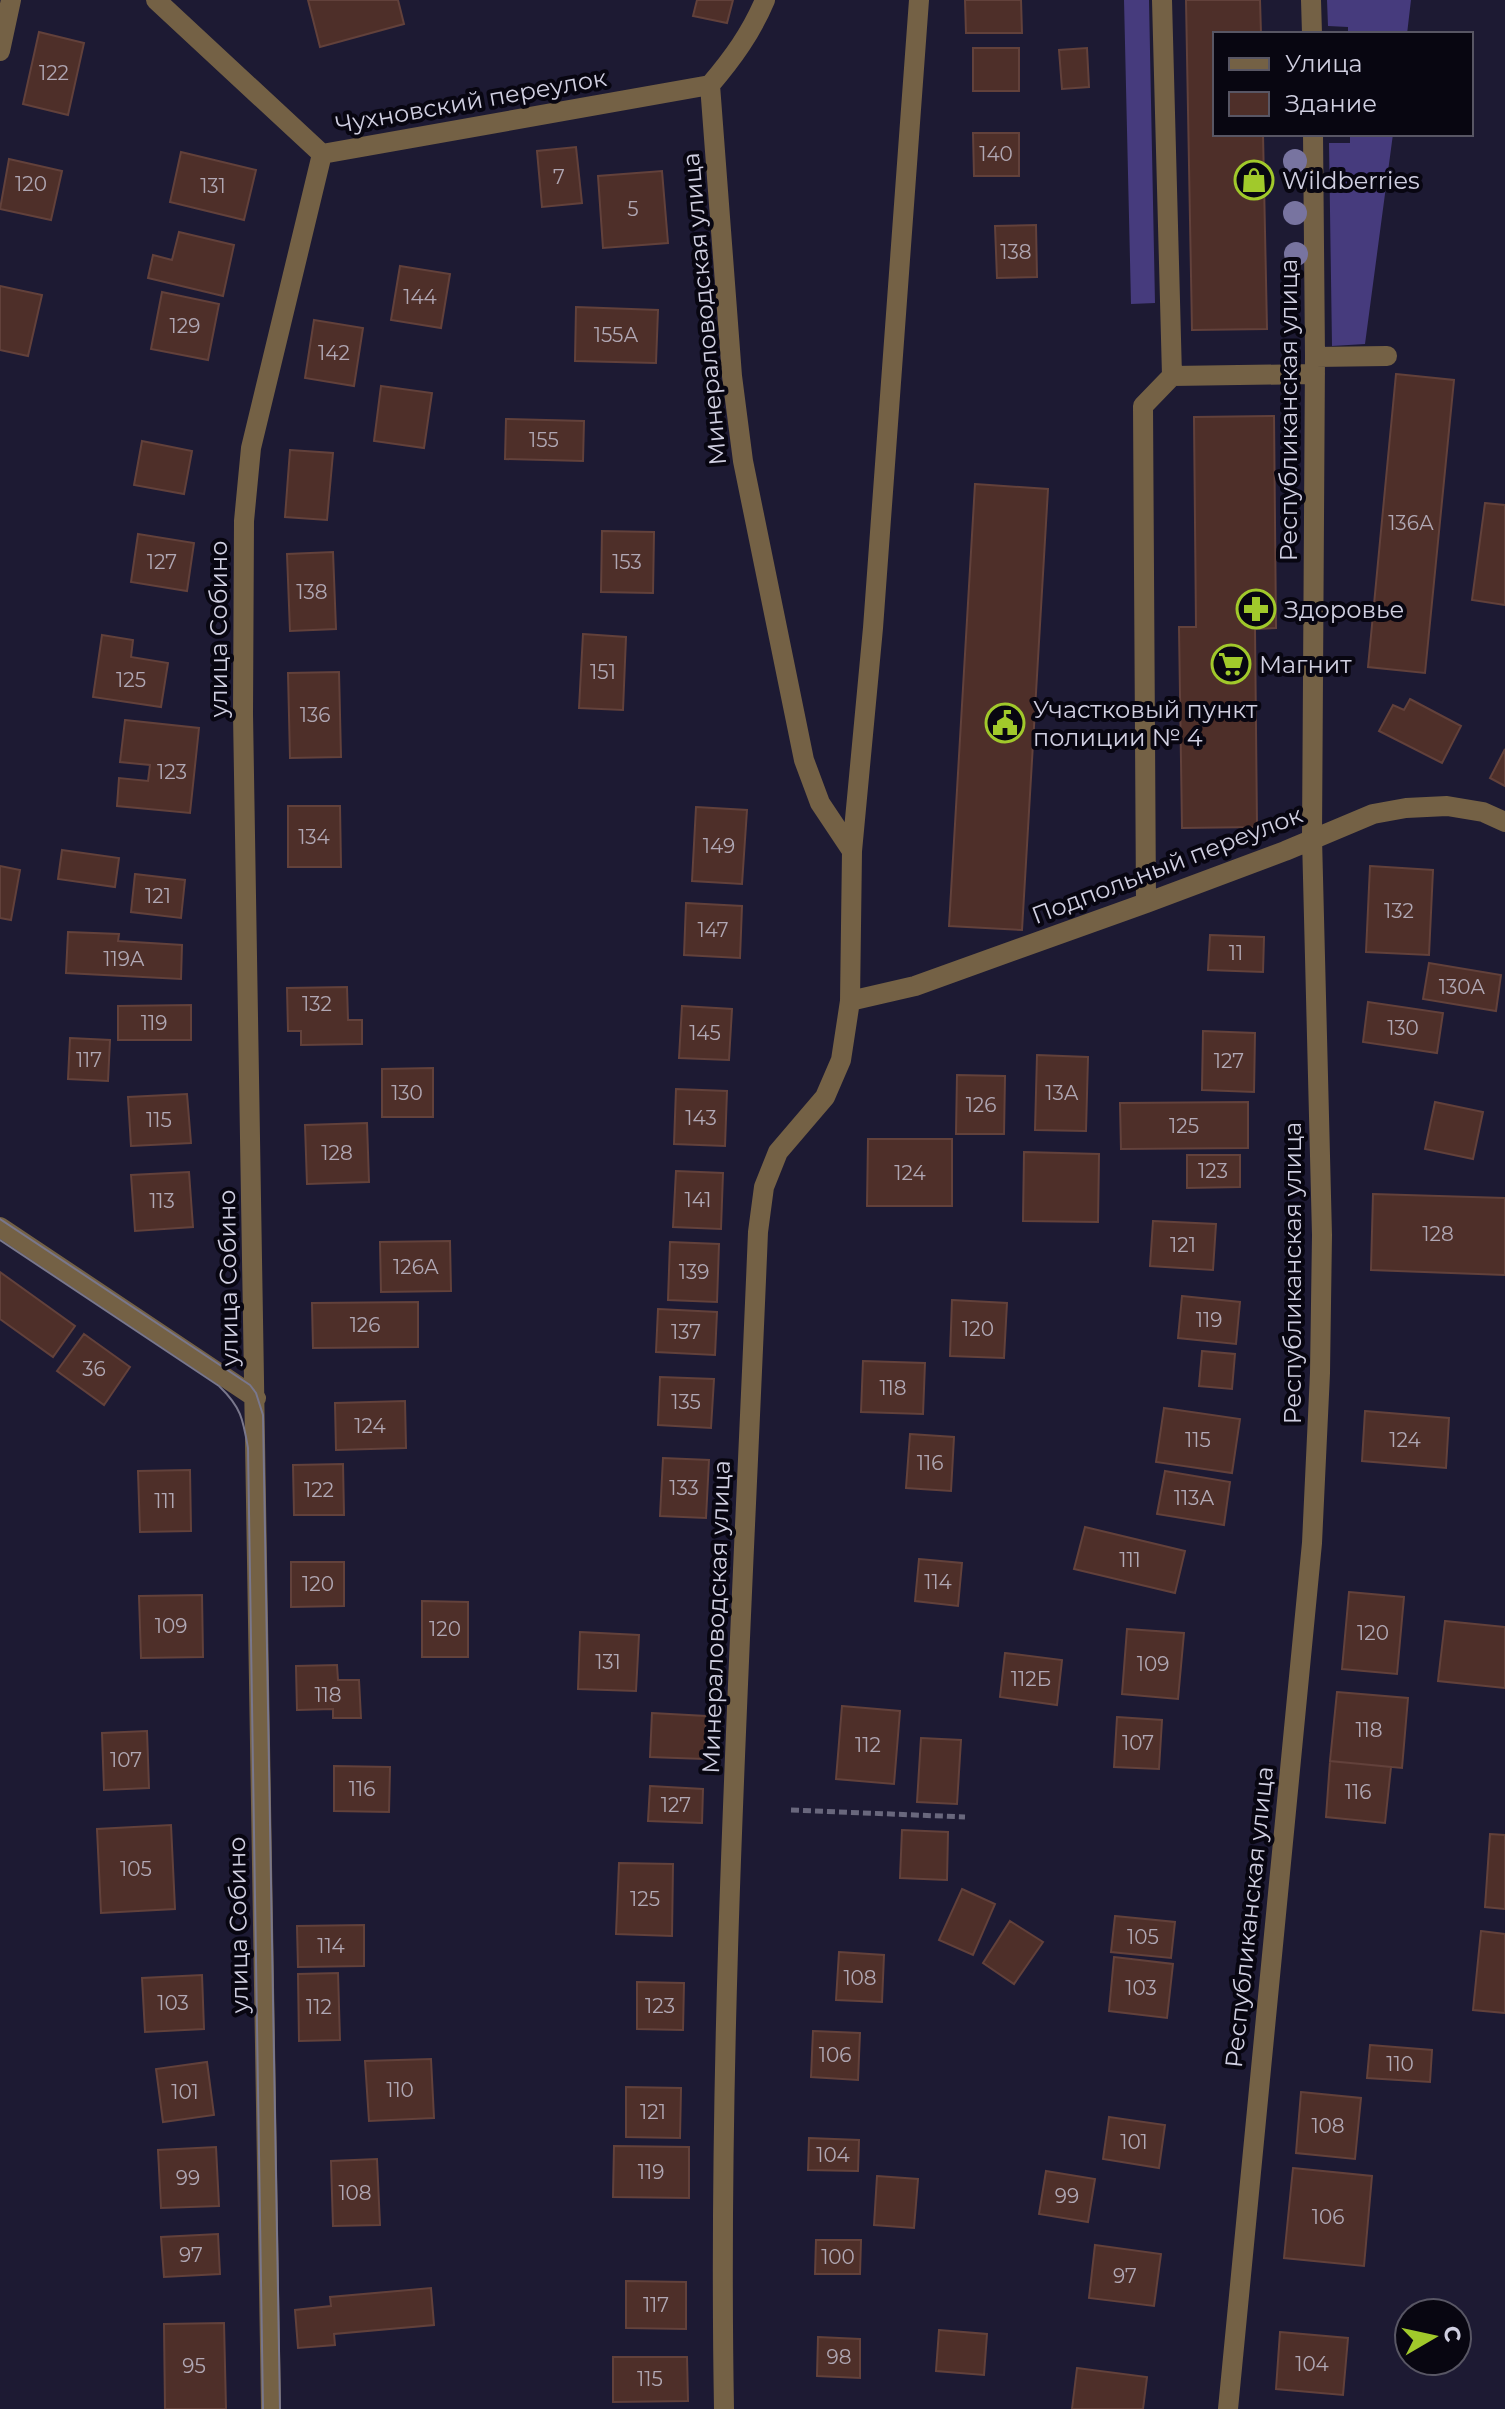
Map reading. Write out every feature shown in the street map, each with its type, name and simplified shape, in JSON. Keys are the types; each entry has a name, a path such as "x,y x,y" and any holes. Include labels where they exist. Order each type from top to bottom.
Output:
{"street":[{"path":"0,51 11,0"},
{"name":"Чухновский переулок","path":"156,0 322,154 710,85"},
{"path":"710,85 736,54 765,0"},
{"name":"Минераловодская улица","path":"724,2409 721,2242 729,1925 758,1232 764,1187 778,1152 825,1097 841,1060 850,1001 852,851 873,628 919,0"},
{"path":"1162,0 1172,376"},
{"path":"1311,0 1312,32"},
{"name":"Минераловодская улица","path":"710,85 732,376 743,461 804,760 820,803 852,851"},
{"name":"Республиканская улица","path":"1228,2409 1312,1543 1320,1373 1322,1235 1312,838 1313,136"},
{"name":"улица Собино","path":"271,2409 243,730 244,521 254,435 322,154"},
{"path":"1146,903 1143,406 1172,376 1315,366 1387,356"},
{"name":"Подпольный переулок","path":"850,1001 915,986 1285,851 1373,814 1406,808 1447,806 1483,812 1505,822"},
{"path":"0,1227 256,1398"}],"path":[{"path":"791,1810 965,1817"}],"shaded area":[{"path":"1124,0 1149,0 1155,303 1131,304"},
{"path":"1327,0 1411,0 1407,32 1348,32 1348,27 1328,26"},
{"path":"1350,136 1393,136 1365,344 1332,346 1329,143 1350,143"}],"building":[{"path":"308,0 398,0 404,24 320,47"},
{"path":"697,0 733,0 727,23 693,16"},
{"path":"965,0 1021,0 1022,33 966,33"},
{"path":"1186,0 1260,0 1261,32 1213,32 1213,136 1263,136 1267,329 1192,330"},
{"path":"39,32 84,43 68,115 23,104"},
{"path":"973,48 1019,48 1019,91 973,91"},
{"path":"1087,48 1089,87 1062,89 1059,50"},
{"path":"973,133 1019,133 1019,176 974,176"},
{"path":"576,147 582,203 542,207 537,151"},
{"path":"181,152 256,170 244,220 170,202"},
{"path":"9,159 62,171 51,220 0,209"},
{"path":"662,171 668,243 603,248 598,176"},
{"path":"1036,225 1037,277 997,278 995,226"},
{"path":"179,232 234,245 223,296 148,278 153,255 172,260"},
{"path":"400,266 450,274 441,328 391,320"},
{"path":"0,286 42,295 28,356 0,350"},
{"path":"162,292 219,304 208,360 151,349"},
{"path":"576,307 658,310 656,363 575,361"},
{"path":"314,320 363,328 354,386 305,378"},
{"path":"1396,374 1454,380 1425,673 1368,667"},
{"path":"381,386 432,393 424,448 374,441"},
{"path":"1274,416 1276,628 1255,629 1257,827 1182,828 1179,627 1196,627 1194,417"},
{"path":"506,419 584,421 583,461 505,459"},
{"path":"142,441 192,451 184,494 134,485"},
{"path":"290,450 333,453 327,520 285,517"},
{"path":"975,484 1048,489 1022,930 949,926"},
{"path":"1485,503 1505,505 1505,605 1472,600"},
{"path":"602,531 654,532 653,593 601,592"},
{"path":"138,534 194,543 187,591 131,582"},
{"path":"333,552 336,629 290,631 287,554"},
{"path":"583,634 626,637 623,710 579,708"},
{"path":"102,635 133,640 131,657 168,663 161,707 93,697"},
{"path":"339,672 341,757 290,758 288,673"},
{"path":"1410,699 1461,726 1442,763 1379,731 1393,705 1404,710"},
{"path":"125,720 199,728 190,813 117,806 119,778 148,781 150,765 120,762"},
{"path":"1505,749 1505,786 1490,778"},
{"path":"288,806 340,806 341,867 288,867"},
{"path":"696,807 747,810 742,884 692,881"},
{"path":"62,850 119,858 115,887 58,879"},
{"path":"0,866 20,870 11,920 0,918"},
{"path":"1370,866 1433,870 1429,955 1366,952"},
{"path":"135,874 185,880 181,918 131,912"},
{"path":"686,903 742,906 740,958 684,955"},
{"path":"68,932 119,934 118,941 182,945 181,979 66,973"},
{"path":"1210,935 1264,937 1263,972 1208,970"},
{"path":"1429,963 1501,975 1496,1011 1423,999"},
{"path":"347,987 348,1020 362,1020 362,1044 301,1045 301,1031 288,1031 287,988"},
{"path":"1368,1002 1443,1013 1437,1053 1363,1042"},
{"path":"191,1005 191,1040 118,1040 118,1006"},
{"path":"682,1006 732,1009 729,1060 679,1058"},
{"path":"1203,1031 1255,1033 1254,1092 1202,1090"},
{"path":"70,1038 110,1040 108,1081 68,1079"},
{"path":"1037,1055 1088,1057 1086,1131 1035,1130"},
{"path":"433,1068 433,1117 382,1117 382,1069"},
{"path":"957,1075 1005,1076 1004,1134 956,1134"},
{"path":"676,1089 727,1091 725,1146 674,1144"},
{"path":"187,1094 191,1143 131,1146 128,1097"},
{"path":"1248,1102 1248,1148 1121,1149 1120,1103"},
{"path":"1435,1102 1483,1112 1473,1159 1425,1149"},
{"path":"367,1123 369,1182 307,1184 305,1125"},
{"path":"868,1139 952,1139 952,1206 867,1206"},
{"path":"1024,1152 1099,1154 1098,1222 1023,1221"},
{"path":"1187,1155 1240,1155 1240,1187 1187,1188"},
{"path":"676,1171 723,1173 721,1229 673,1227"},
{"path":"189,1172 193,1227 135,1231 131,1175"},
{"path":"1373,1194 1505,1198 1505,1275 1371,1270"},
{"path":"1153,1221 1216,1224 1213,1270 1150,1266"},
{"path":"450,1241 451,1291 381,1292 380,1242"},
{"path":"670,1242 719,1244 717,1302 668,1300"},
{"path":"0,1272 75,1326 53,1357 0,1319"},
{"path":"1182,1296 1240,1302 1236,1344 1178,1338"},
{"path":"952,1300 1007,1303 1004,1358 950,1356"},
{"path":"418,1302 418,1347 313,1348 312,1303"},
{"path":"658,1309 717,1312 715,1355 656,1352"},
{"path":"84,1334 130,1367 104,1405 57,1371"},
{"path":"1202,1351 1235,1354 1232,1389 1199,1386"},
{"path":"863,1361 925,1363 923,1414 861,1412"},
{"path":"660,1377 714,1379 711,1428 658,1425"},
{"path":"405,1401 406,1448 336,1450 335,1403"},
{"path":"1164,1408 1240,1419 1232,1473 1156,1462"},
{"path":"1365,1411 1449,1418 1446,1468 1362,1461"},
{"path":"910,1434 954,1437 951,1491 906,1488"},
{"path":"663,1458 709,1460 706,1518 660,1516"},
{"path":"343,1464 344,1515 294,1515 293,1465"},
{"path":"190,1470 191,1531 140,1532 138,1471"},
{"path":"1165,1471 1230,1482 1224,1525 1157,1514"},
{"path":"1085,1527 1185,1551 1175,1593 1074,1569"},
{"path":"919,1559 962,1563 958,1606 915,1601"},
{"path":"291,1562 344,1562 344,1606 291,1607"},
{"path":"1349,1592 1404,1597 1397,1674 1342,1669"},
{"path":"202,1595 203,1657 141,1658 139,1596"},
{"path":"422,1601 468,1602 468,1657 422,1657"},
{"path":"1445,1621 1505,1627 1505,1688 1438,1681"},
{"path":"1127,1629 1184,1633 1178,1699 1122,1694"},
{"path":"580,1632 639,1635 636,1691 578,1689"},
{"path":"1005,1653 1062,1660 1057,1705 1000,1697"},
{"path":"337,1665 338,1680 359,1680 361,1718 333,1718 333,1709 297,1710 296,1666"},
{"path":"1337,1692 1408,1698 1402,1768 1330,1761"},
{"path":"842,1706 900,1711 894,1784 836,1779"},
{"path":"652,1713 706,1716 704,1759 650,1757"},
{"path":"1117,1717 1162,1720 1159,1769 1114,1767"},
{"path":"147,1731 149,1788 104,1790 102,1733"},
{"path":"921,1738 961,1740 957,1804 917,1802"},
{"path":"1330,1761 1391,1767 1385,1823 1326,1817"},
{"path":"334,1766 390,1767 389,1812 334,1811"},
{"path":"650,1786 703,1789 702,1823 648,1821"},
{"path":"171,1825 175,1909 101,1913 97,1829"},
{"path":"902,1830 948,1832 947,1880 900,1878"},
{"path":"1490,1834 1505,1835 1505,1909 1485,1907"},
{"path":"619,1863 673,1864 672,1936 616,1934"},
{"path":"962,1889 995,1904 973,1955 939,1940"},
{"path":"1115,1916 1175,1922 1171,1958 1111,1952"},
{"path":"1010,1921 1043,1942 1014,1984 983,1963"},
{"path":"364,1925 364,1966 298,1967 297,1926"},
{"path":"1481,1931 1505,1934 1505,2013 1473,2010"},
{"path":"839,1952 884,1955 882,2002 836,2000"},
{"path":"1114,1957 1173,1964 1167,2018 1109,2011"},
{"path":"338,1973 340,2040 299,2041 298,1974"},
{"path":"202,1975 204,2029 145,2032 142,1978"},
{"path":"637,1982 684,1983 683,2030 637,2029"},
{"path":"813,2031 860,2033 858,2080 811,2077"},
{"path":"1370,2045 1432,2050 1430,2082 1367,2078"},
{"path":"431,2059 434,2118 369,2121 365,2061"},
{"path":"207,2062 214,2115 163,2122 156,2069"},
{"path":"626,2087 681,2088 680,2138 626,2137"},
{"path":"1301,2092 1361,2098 1355,2159 1296,2153"},
{"path":"1109,2117 1165,2125 1159,2168 1103,2159"},
{"path":"809,2138 859,2140 858,2171 808,2170"},
{"path":"614,2146 689,2147 689,2198 613,2197"},
{"path":"216,2147 219,2206 161,2208 158,2150"},
{"path":"377,2159 380,2225 333,2226 331,2161"},
{"path":"1293,2168 1372,2176 1364,2266 1284,2258"},
{"path":"1046,2171 1095,2179 1088,2222 1039,2214"},
{"path":"877,2176 918,2179 914,2228 874,2225"},
{"path":"218,2234 220,2274 164,2277 161,2237"},
{"path":"816,2240 861,2240 860,2274 815,2274"},
{"path":"1095,2245 1161,2254 1154,2306 1089,2298"},
{"path":"626,2281 686,2282 686,2329 626,2328"},
{"path":"431,2288 434,2325 334,2334 335,2345 298,2348 295,2310 331,2306 330,2297"},
{"path":"224,2323 226,2409 165,2409 164,2324"},
{"path":"939,2330 987,2334 984,2375 936,2371"},
{"path":"1280,2332 1348,2338 1343,2395 1276,2389"},
{"path":"818,2337 860,2339 860,2378 817,2376"},
{"path":"613,2357 687,2357 688,2401 613,2402"},
{"path":"1077,2368 1147,2377 1143,2409 1072,2409"}],"tram line":[{"path":"0,1219 250,1385 263,1415 280,2409"},
{"path":"0,1240 219,1386 237,1407 244,1429 248,1448 263,2409"}],"place":[{"name":"Wildberries","path":"1254,180"},
{"name":"Здоровье","path":"1256,609"},
{"name":"Магнит","path":"1231,664"},
{"name":"Участковый пункт полиции № 4","path":"1005,723"}]}
